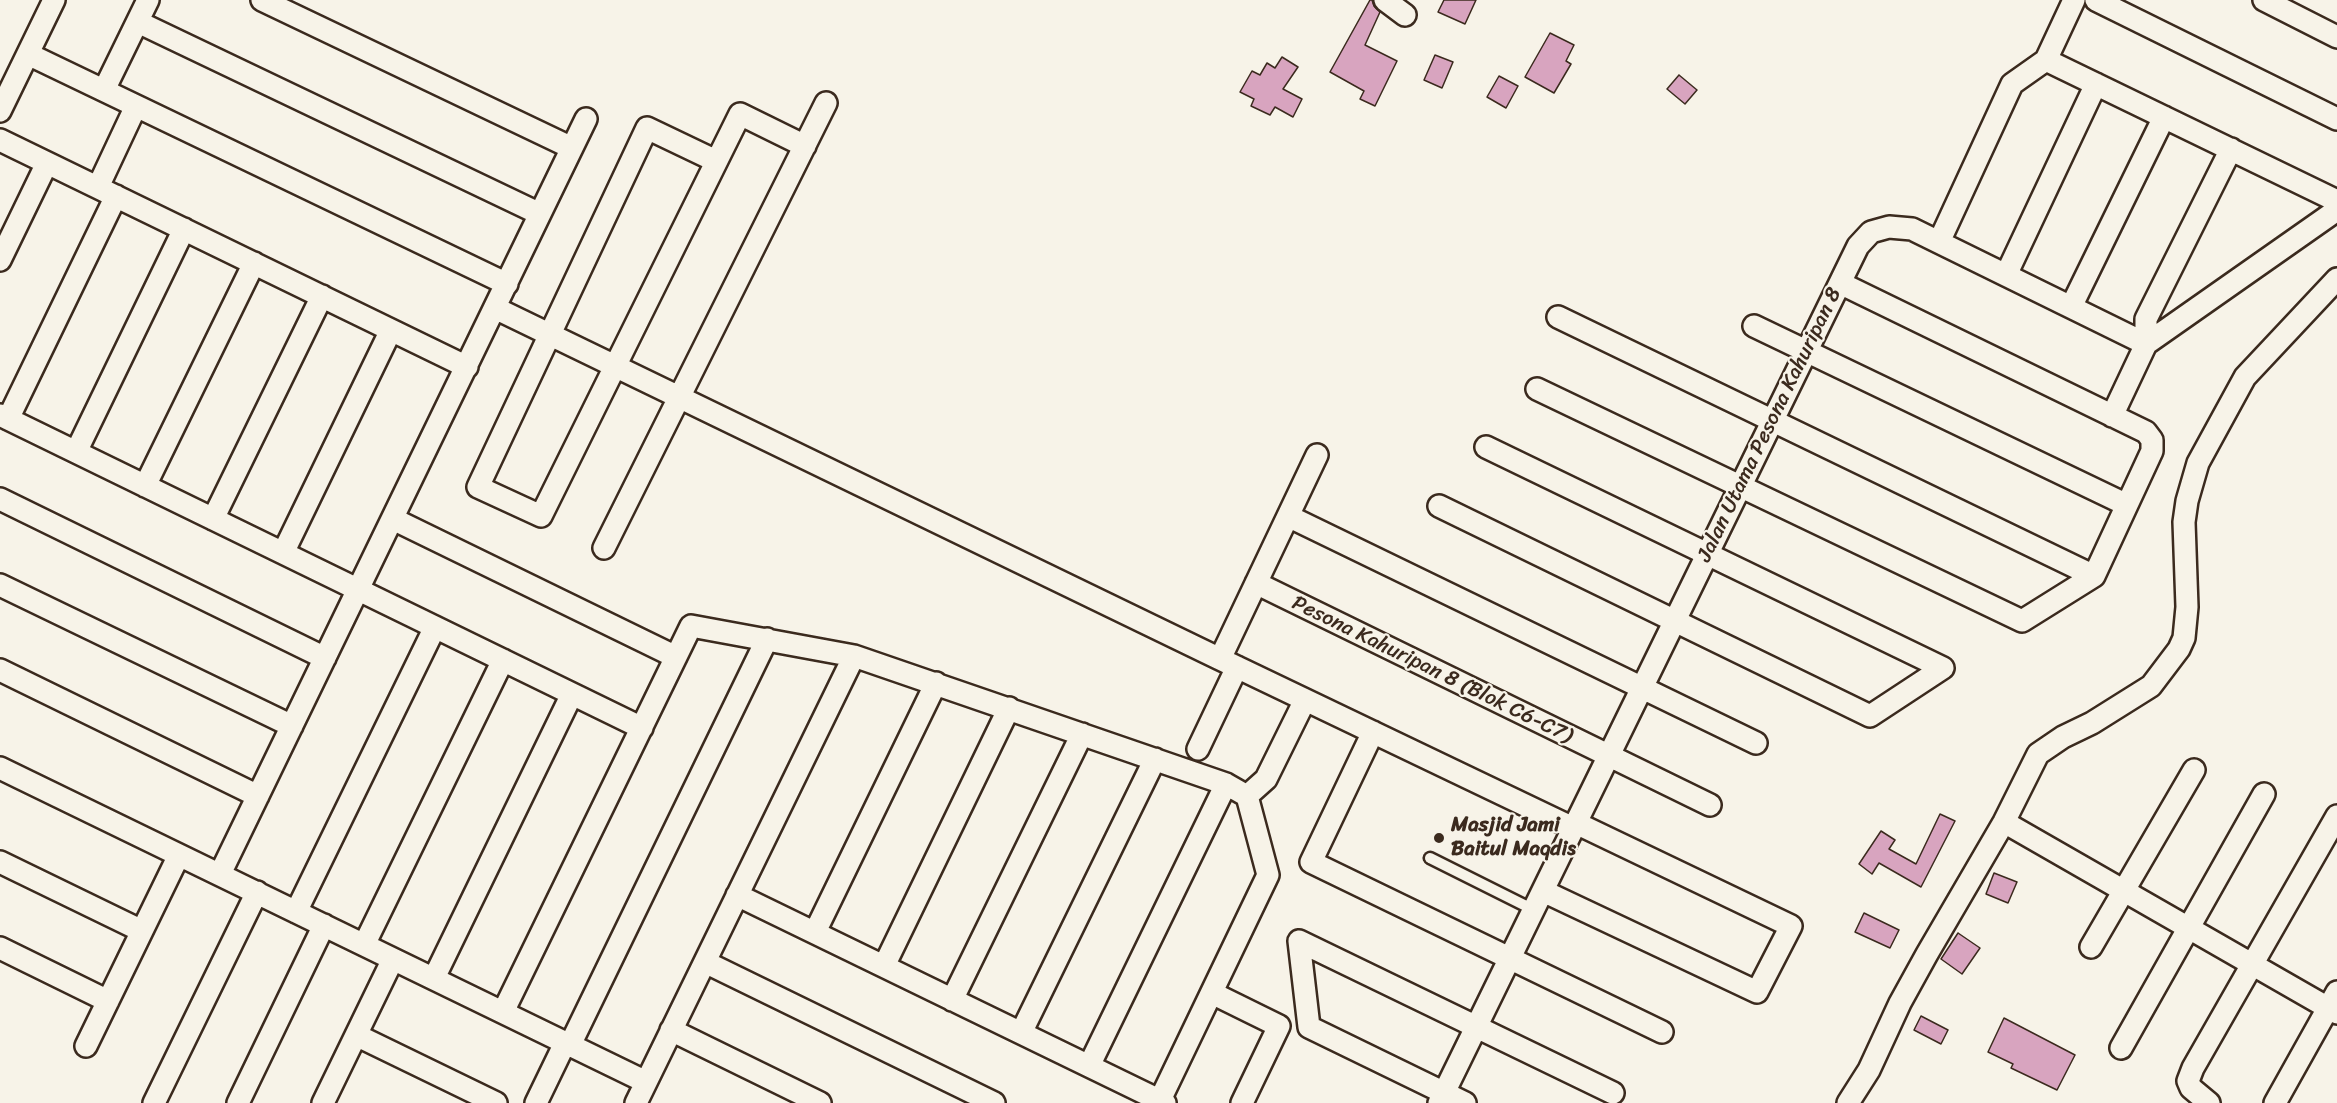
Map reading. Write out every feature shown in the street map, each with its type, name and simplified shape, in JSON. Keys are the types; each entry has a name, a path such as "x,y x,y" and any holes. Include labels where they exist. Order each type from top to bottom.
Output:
{"street":[{"path":"0,111 54,0"},
{"path":"104,90 148,0"},
{"path":"262,0 572,148"},
{"path":"1386,0 1405,15"},
{"path":"1939,242 2012,84 2046,60 2074,0"},
{"path":"2096,0 2337,119"},
{"path":"2264,0 2337,36"},
{"path":"138,22 540,214"},
{"path":"28,54 507,284"},
{"path":"2046,60 2337,201"},
{"path":"2006,275 2096,84"},
{"path":"604,548 826,103"},
{"path":"136,106 107,192 4,417 642,728"},
{"path":"717,161 647,128 478,487 541,516 717,161 740,114 805,146"},
{"path":"2071,307 2164,117"},
{"path":"220,874 586,119"},
{"path":"0,140 466,367"},
{"path":"2112,416 2146,344 2146,318 2231,149"},
{"path":"0,260 47,163"},
{"path":"2146,344 2337,210"},
{"name":"Jalan Utama Pesona Kahuripan 8","path":"1442,1098 1858,246 1871,232 1889,227 1912,228 2146,344"},
{"path":"76,452 184,229"},
{"path":"145,486 254,263"},
{"path":"1848,1103 1869,1070 1900,1003 2004,822 2038,754 2151,686 2179,649 2184,638 2187,607 2184,522 2187,501 2198,463 2246,377 2337,279"},
{"path":"1537,389 2022,621 2094,576 2152,451 2152,440 2146,432 1840,283"},
{"path":"213,519 322,296"},
{"path":"495,308 1305,700 1791,926 1757,992 1538,900"},
{"path":"1558,317 2094,576"},
{"path":"1754,326 2127,505"},
{"path":"283,553 392,330"},
{"path":"1439,506 1870,716 1943,668 1486,447"},
{"path":"1198,749 1256,583 1317,455"},
{"path":"0,499 325,658"},
{"path":"1288,516 1756,743"},
{"path":"393,519 676,657"},
{"name":"Pesona Kahuripan 8 (Blok C6-C7)","path":"1256,583 1710,805"},
{"path":"0,585 292,726"},
{"path":"503,1012 691,626 854,656 1226,784 1247,795 1268,875 1162,1102 737,895"},
{"path":"296,912 435,627"},
{"path":"536,1103 568,1044 767,639"},
{"path":"0,768 568,1044 641,1097 671,1030 854,656"},
{"path":"364,945 503,660"},
{"path":"0,670 258,796"},
{"path":"815,932 936,683"},
{"path":"434,978 572,694"},
{"path":"1247,795 1266,779 1305,700"},
{"path":"884,966 1010,708"},
{"path":"1373,732 1311,862 1662,1032"},
{"path":"952,1000 1082,734"},
{"path":"1022,1033 1155,759"},
{"path":"2091,947 2194,770"},
{"path":"1089,1066 1226,784"},
{"path":"2121,1048 2264,794"},
{"path":"2209,1103 2191,1088 2188,1081 2193,1068 2337,816"},
{"path":"2004,822 2253,964 2334,1004 2275,1103"},
{"path":"86,1046 179,855"},
{"path":"0,862 142,932"},
{"path":"154,1103 257,892"},
{"path":"238,1103 324,925"},
{"path":"1466,1103 1442,1098 1309,1027 1299,941 1613,1093"},
{"path":"0,948 108,1001"},
{"path":"323,1103 393,959"},
{"path":"705,962 994,1103"},
{"path":"1212,993 1279,1026 1242,1103"},
{"path":"671,1030 820,1103"},
{"path":"356,1035 496,1103"}],"lane":[{"path":"1430,858 1538,900"}],"building":[{"path":"1370,0 1380,12 1365,45 1397,61 1375,106 1360,99 1364,91 1330,72"},
{"path":"1444,0 1476,0 1465,24 1438,12"},
{"path":"1550,33 1574,45 1566,61 1571,64 1554,93 1525,77"},
{"path":"1435,55 1453,62 1442,88 1424,80"},
{"path":"1282,57 1298,67 1283,89 1302,99 1293,117 1275,107 1270,115 1251,106 1254,99 1240,92 1252,71 1260,75 1267,63 1275,68"},
{"path":"1679,75 1697,90 1685,104 1667,89"},
{"path":"1499,76 1518,86 1506,108 1487,97"},
{"path":"1940,814 1955,821 1921,887 1879,863 1872,874 1859,864 1881,831 1895,840 1889,849 1916,864"},
{"path":"1994,873 2017,882 2008,903 1986,894"},
{"path":"1864,913 1899,930 1890,948 1855,932"},
{"path":"1958,933 1980,948 1962,974 1941,959"},
{"path":"1921,1016 1948,1030 1941,1044 1914,1030"},
{"path":"2004,1018 2075,1055 2057,1090 2011,1068 2013,1064 1988,1052"}],"place":[{"name":"Masjid Jami Baitul Maqdis","path":"1439,838"}]}
